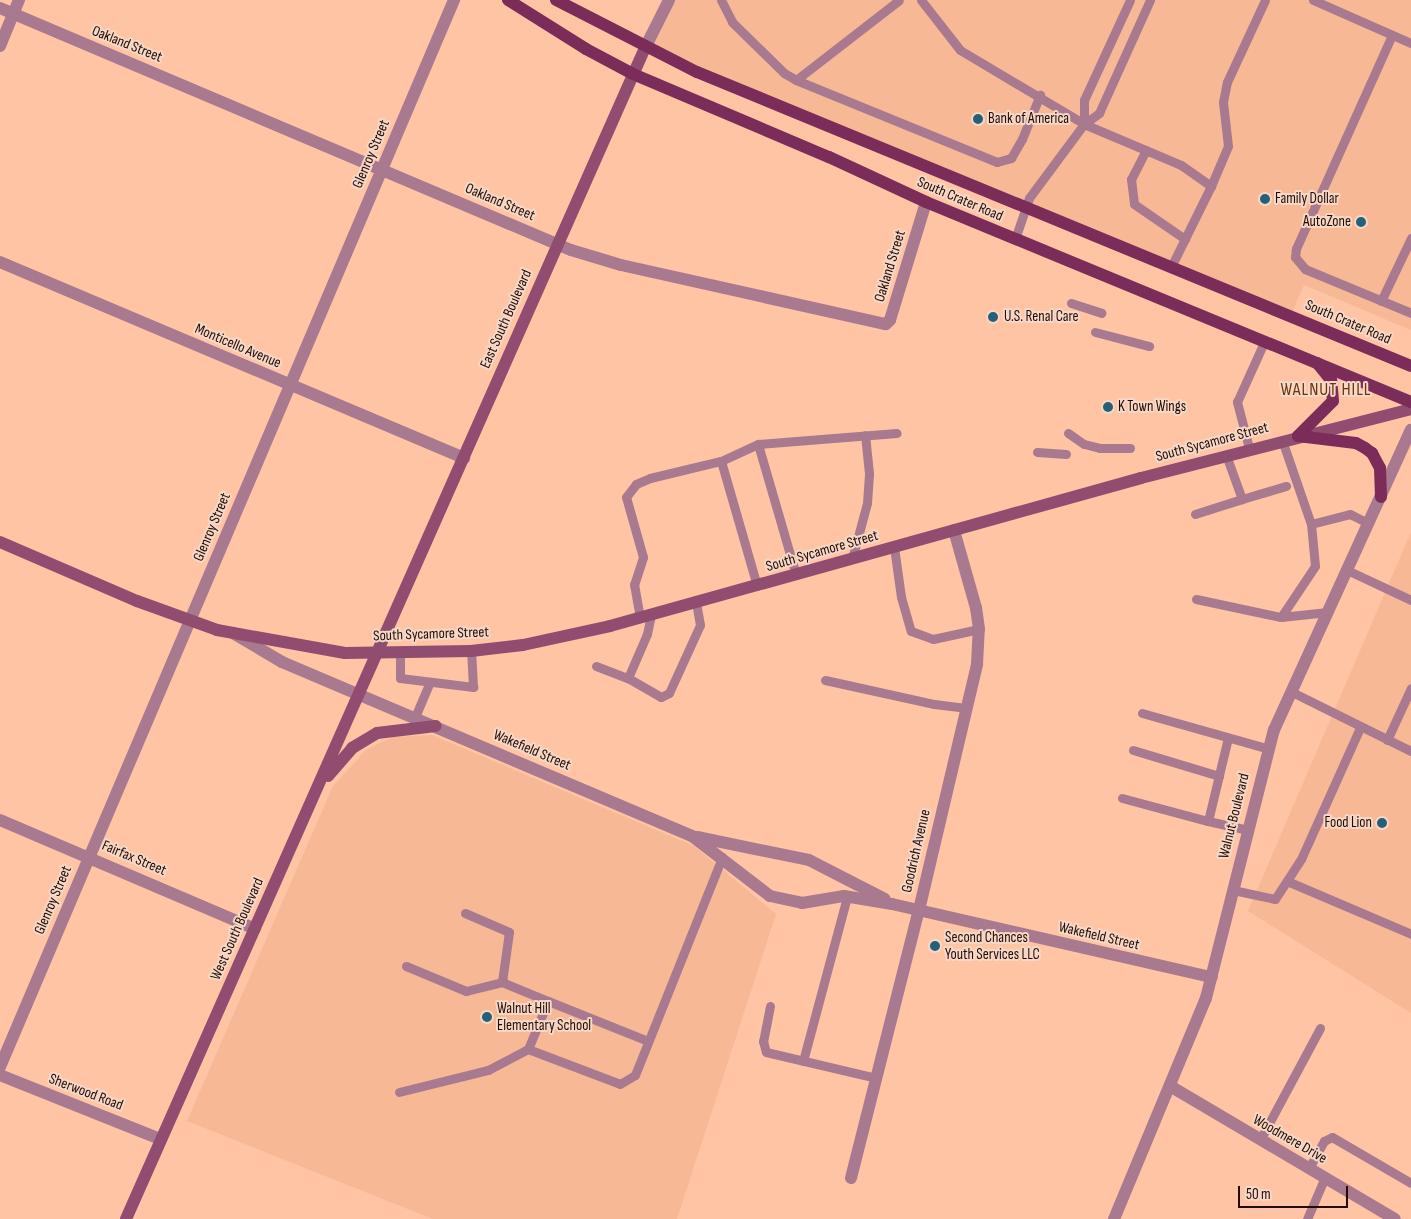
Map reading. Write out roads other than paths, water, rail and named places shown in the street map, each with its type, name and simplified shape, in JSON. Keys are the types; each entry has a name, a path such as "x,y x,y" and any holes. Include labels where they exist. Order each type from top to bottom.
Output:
{"main road":[{"name":"South Crater Road","path":"508,0 586,49 633,74 829,157 926,202 1015,240 1265,340 1411,402"},
{"name":"South Crater Road","path":"556,0 645,48 1025,208 1172,265 1411,366"},
{"name":"East South Boulevard","path":"377,653 645,48"},
{"path":"1298,436 1333,401 1331,380 1316,361"},
{"name":"South Sycamore Street","path":"0,542 190,620 233,633 345,653 471,651 523,645 696,603 1250,448 1411,409"},
{"path":"1298,436 1356,443 1372,453 1380,468 1381,497"},
{"name":"West South Boulevard","path":"126,1219 377,653"},
{"path":"320,785 362,740 389,730 436,726"}],"street":[{"path":"0,46 20,0"},
{"name":"Glenroy Street","path":"0,1067 454,0"},
{"name":"East South Boulevard","path":"645,48 668,0"},
{"name":"Oakland Street","path":"0,8 557,244 620,265 886,324 890,320 926,202"},
{"name":"Monticello Avenue","path":"0,262 464,458"},
{"name":"Walnut Boulevard","path":"1114,1219 1170,1086 1212,978 1269,749 1292,692 1411,430"},
{"name":"Goodrich Avenue","path":"850,1178 919,910 977,664 979,629 954,530"},
{"name":"South Sycamore Street","path":"233,633 282,662 359,693"},
{"name":"Wakefield Street","path":"359,693 692,836 809,860 892,904"},
{"name":"Fairfax Street","path":"0,820 255,929"},
{"name":"Wakefield Street","path":"692,836 722,857 756,888 786,901 802,903 847,897 892,904 1212,978"},
{"name":"Sherwood Road","path":"0,1075 160,1139"},
{"name":"Woodmere Drive","path":"1170,1086 1395,1219"}],"lane":[{"path":"721,0 732,22 784,73 796,80 997,162 1011,158 1022,140 1040,95"},
{"path":"796,80 900,0"},
{"path":"921,0 960,50 1040,95 1084,124 1182,165 1211,186"},
{"path":"1084,124 1084,100 1130,0"},
{"path":"1015,240 1025,208 1084,124 1099,113 1150,0"},
{"path":"1172,265 1211,186 1228,146 1223,102 1227,82 1265,0"},
{"path":"1313,0 1411,43"},
{"path":"1392,35 1296,249 1299,264 1305,269 1411,313"},
{"path":"1146,150 1131,179 1134,204 1185,239"},
{"path":"1381,301 1411,238"},
{"path":"1071,303 1101,313"},
{"path":"1095,332 1149,346"},
{"path":"1250,448 1237,402 1265,340"},
{"path":"628,678 647,634 645,616 634,585 643,557 626,497 636,484 650,478 721,461 758,444 897,433"},
{"path":"1068,433 1084,444 1100,448 1130,448"},
{"path":"852,559 867,503 869,473 865,435"},
{"path":"1280,617 1315,566 1311,524 1282,440"},
{"path":"758,444 796,575"},
{"path":"1037,452 1066,454"},
{"path":"1226,455 1242,499"},
{"path":"721,461 757,586"},
{"path":"1195,514 1286,486"},
{"path":"1311,524 1350,514 1368,523"},
{"path":"894,547 901,597 911,630 933,639 979,629"},
{"path":"1347,570 1411,600"},
{"path":"1196,599 1280,617 1328,612"},
{"path":"596,666 628,678 661,697 669,693 700,625 696,603"},
{"path":"400,653 400,678 473,687 471,651"},
{"path":"826,680 934,704 966,708"},
{"path":"415,717 430,682"},
{"path":"1387,740 1411,688"},
{"path":"1292,692 1360,728 1411,751"},
{"path":"1142,714 1269,749"},
{"path":"1233,890 1275,898 1301,859 1360,728"},
{"path":"1208,820 1228,738"},
{"path":"1133,750 1219,776"},
{"path":"1122,798 1248,830"},
{"path":"528,1049 620,1084 635,1074 722,857"},
{"path":"1287,881 1411,934"},
{"path":"803,1061 847,897"},
{"path":"465,913 509,932 502,982"},
{"path":"406,966 466,990 502,982 648,1041"},
{"path":"399,1092 488,1070 528,1049 548,1001"},
{"path":"770,1006 763,1041 766,1052 877,1078"},
{"path":"1260,1140 1320,1028"},
{"path":"1309,1168 1324,1141 1332,1137 1411,1183"},
{"path":"1307,1219 1325,1178"}],"place":[{"name":"Bank of America","path":"978,119"},
{"name":"Family Dollar","path":"1265,199"},
{"name":"AutoZone","path":"1361,222"},
{"name":"U.S. Renal Care","path":"993,317"},
{"name":"K Town Wings","path":"1108,407"},
{"name":"Food Lion","path":"1382,823"},
{"name":"Second Chances Youth Services LLC","path":"935,946"},
{"name":"Walnut Hill Elementary School","path":"487,1017"}],"district":[{"name":"WALNUT HILL","path":"1326,390"}]}
